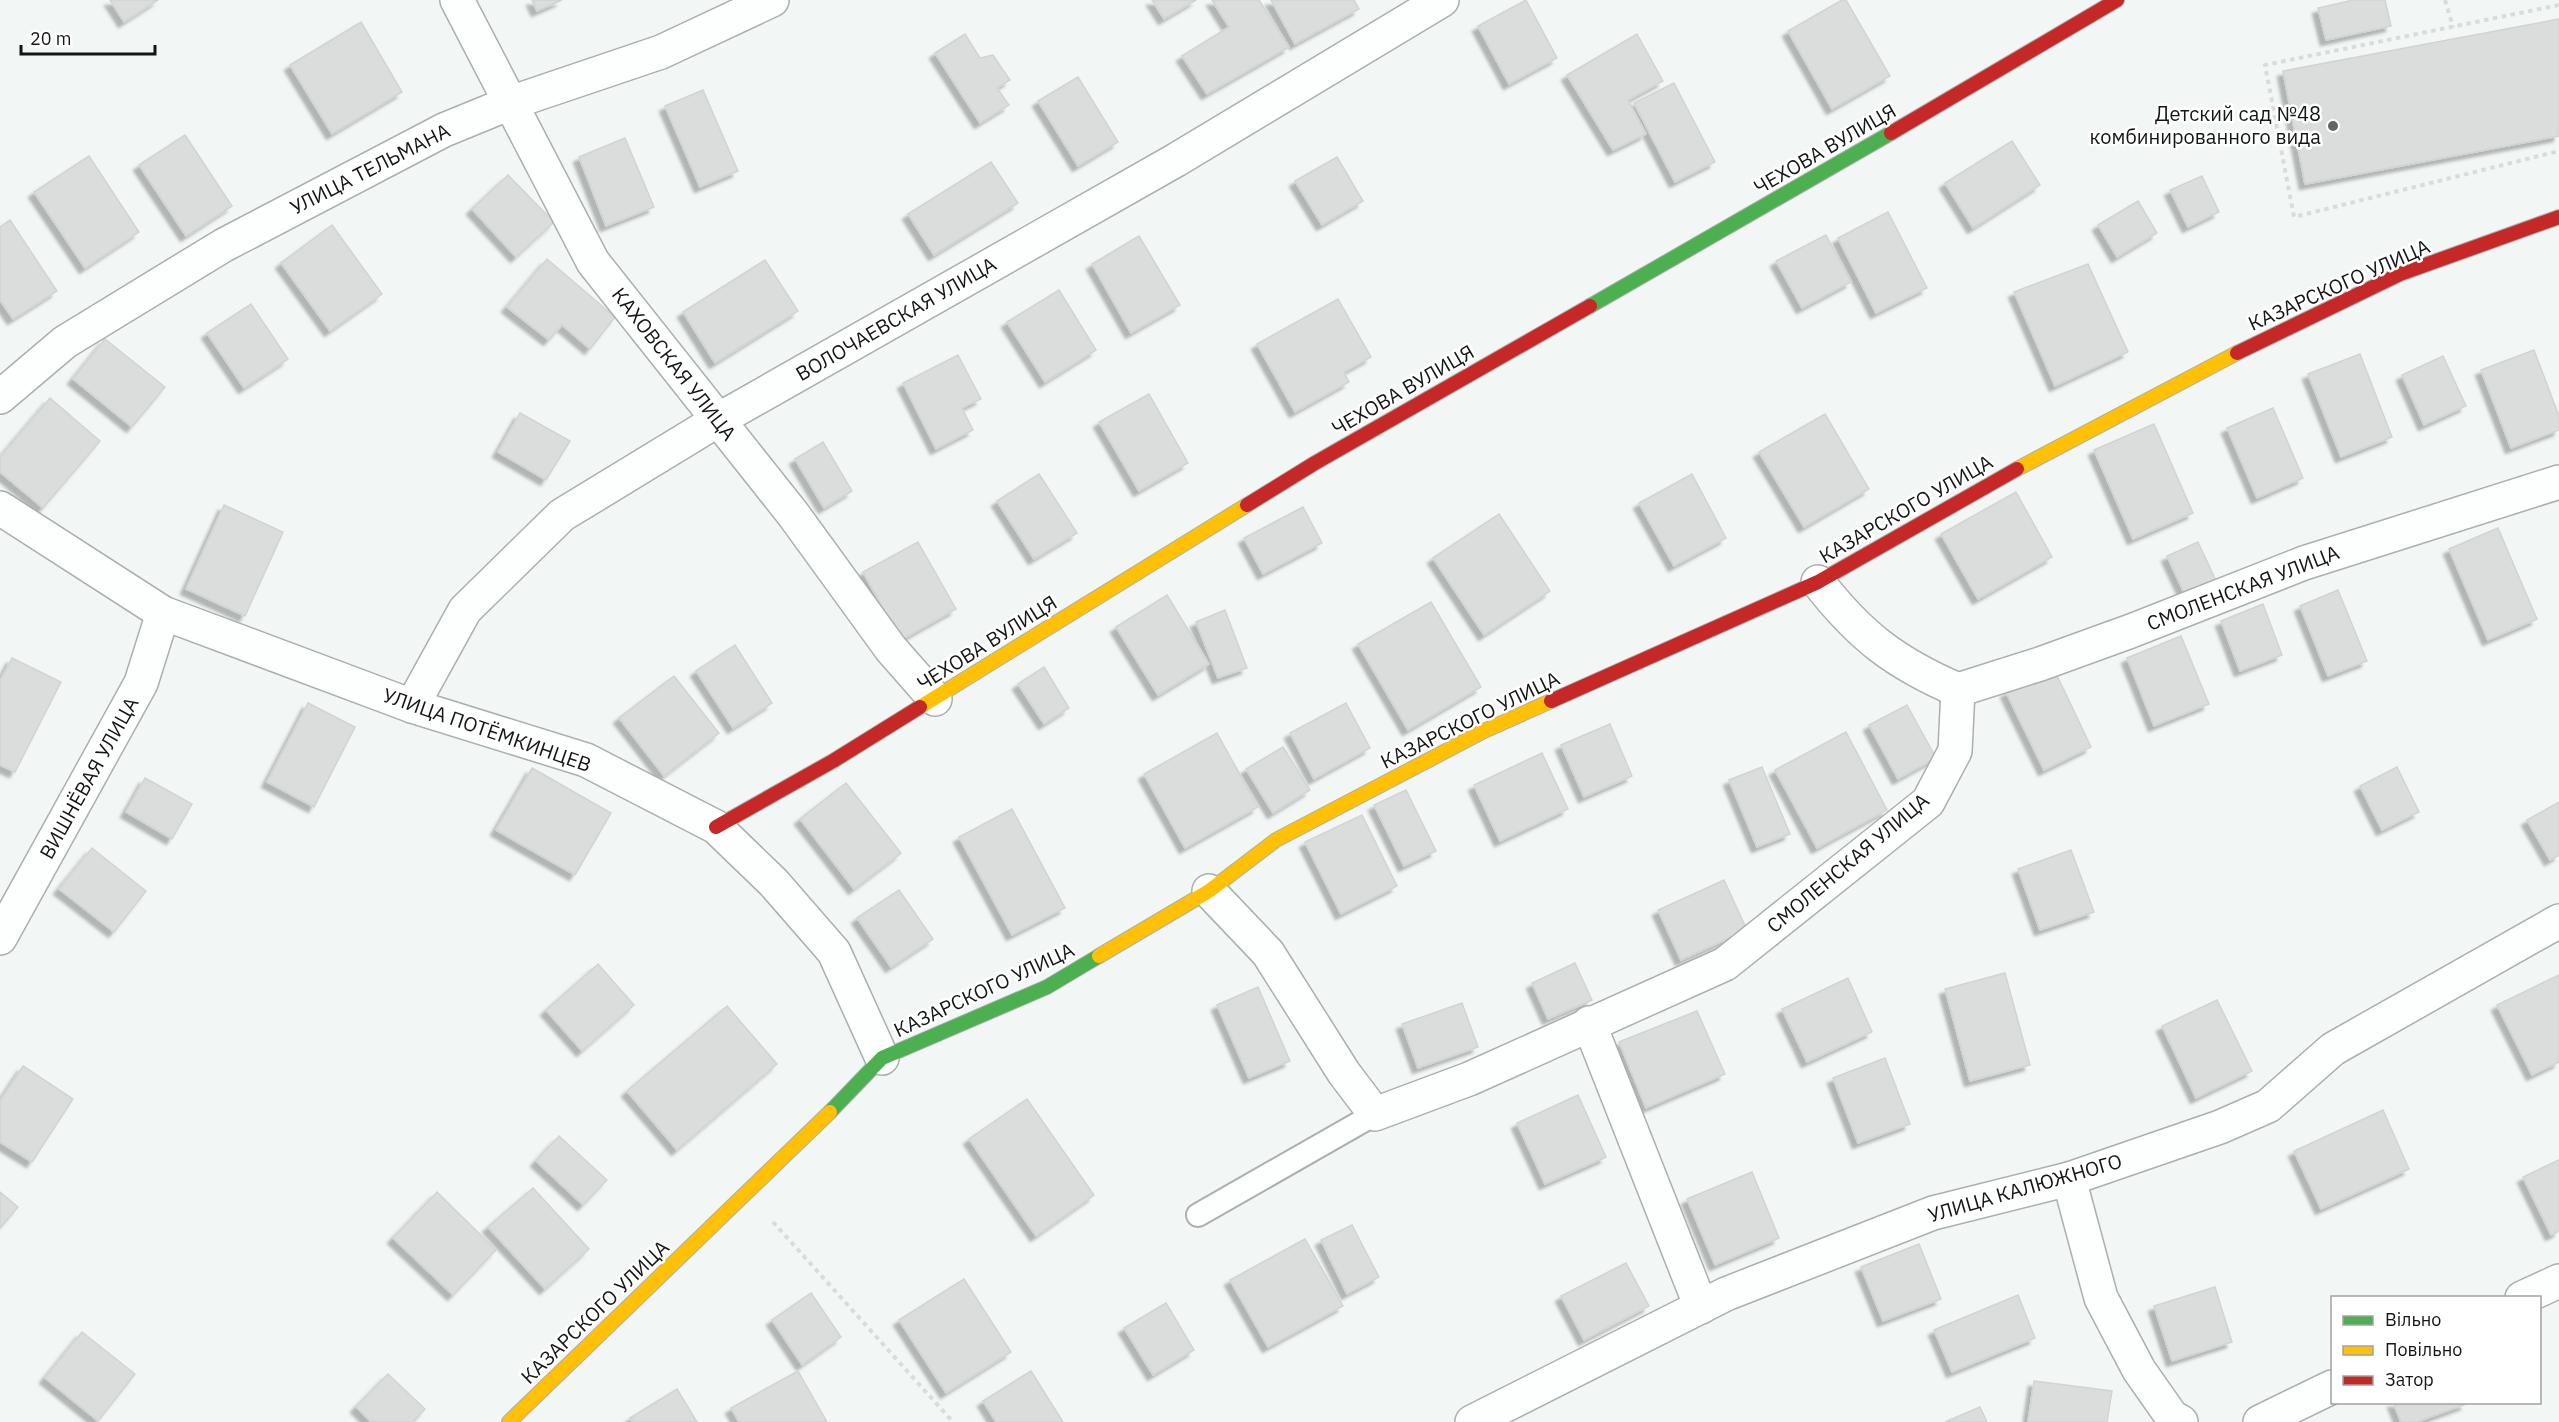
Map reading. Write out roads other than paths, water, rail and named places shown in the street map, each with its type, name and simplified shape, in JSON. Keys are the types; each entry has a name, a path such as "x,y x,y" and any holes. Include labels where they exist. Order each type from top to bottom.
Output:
{"street":[{"name":"КАХОВСКАЯ УЛИЦА","path":"458,0 593,262 793,514 891,649 935,699"},
{"name":"УЛИЦА ТЕЛЬМАНА","path":"0,397 65,342 224,245 444,130 510,103 662,52 772,0"},
{"name":"ВОЛОЧАЕВСКАЯ УЛИЦА","path":"412,706 465,610 562,515 718,420 1176,160 1442,0"},
{"name":"ЧЕХОВА ВУЛИЦЯ","path":"716,827 833,761 1324,458 1925,114 2117,0"},
{"name":"КАЗАРСКОГО УЛИЦА","path":"509,1422 882,1058 1047,987 1130,940 1209,891 1276,840 1484,731 1818,582 1974,492 2268,337 2400,274 2559,217"},
{"name":"СМОЛЕНСКАЯ УЛИЦА","path":"1375,1114 1469,1079 1589,1023 1725,964 1928,802 1955,752 1958,690 2060,657 2304,563 2559,482"},
{"name":"УЛИЦА ПОТЁМКИНЦЕВ","path":"0,508 163,613 412,706 586,760 716,827 774,882 834,952 882,1058"},
{"path":"1818,582 1870,641 1918,673 1958,690"},
{"name":"ВИШНЁВАЯ УЛИЦА","path":"0,938 141,684 163,613"},
{"path":"1209,891 1268,953 1344,1073 1375,1114"},
{"name":"УЛИЦА КАЛЮЖНОГО","path":"1472,1422 1714,1300 1933,1213 2069,1179 2220,1127 2268,1106 2333,1049 2559,921"},
{"path":"1589,1023 1714,1300"},
{"path":"2069,1179 2101,1298 2139,1370 2172,1417 2181,1422"},
{"path":"2529,1296 2556,1288"},
{"path":"2260,1422 2331,1388"}],"lane":[{"path":"1198,1215 1375,1114"}],"place":[{"name":"Детский сад №48 комбинированного вида","path":"2333,126"}]}
